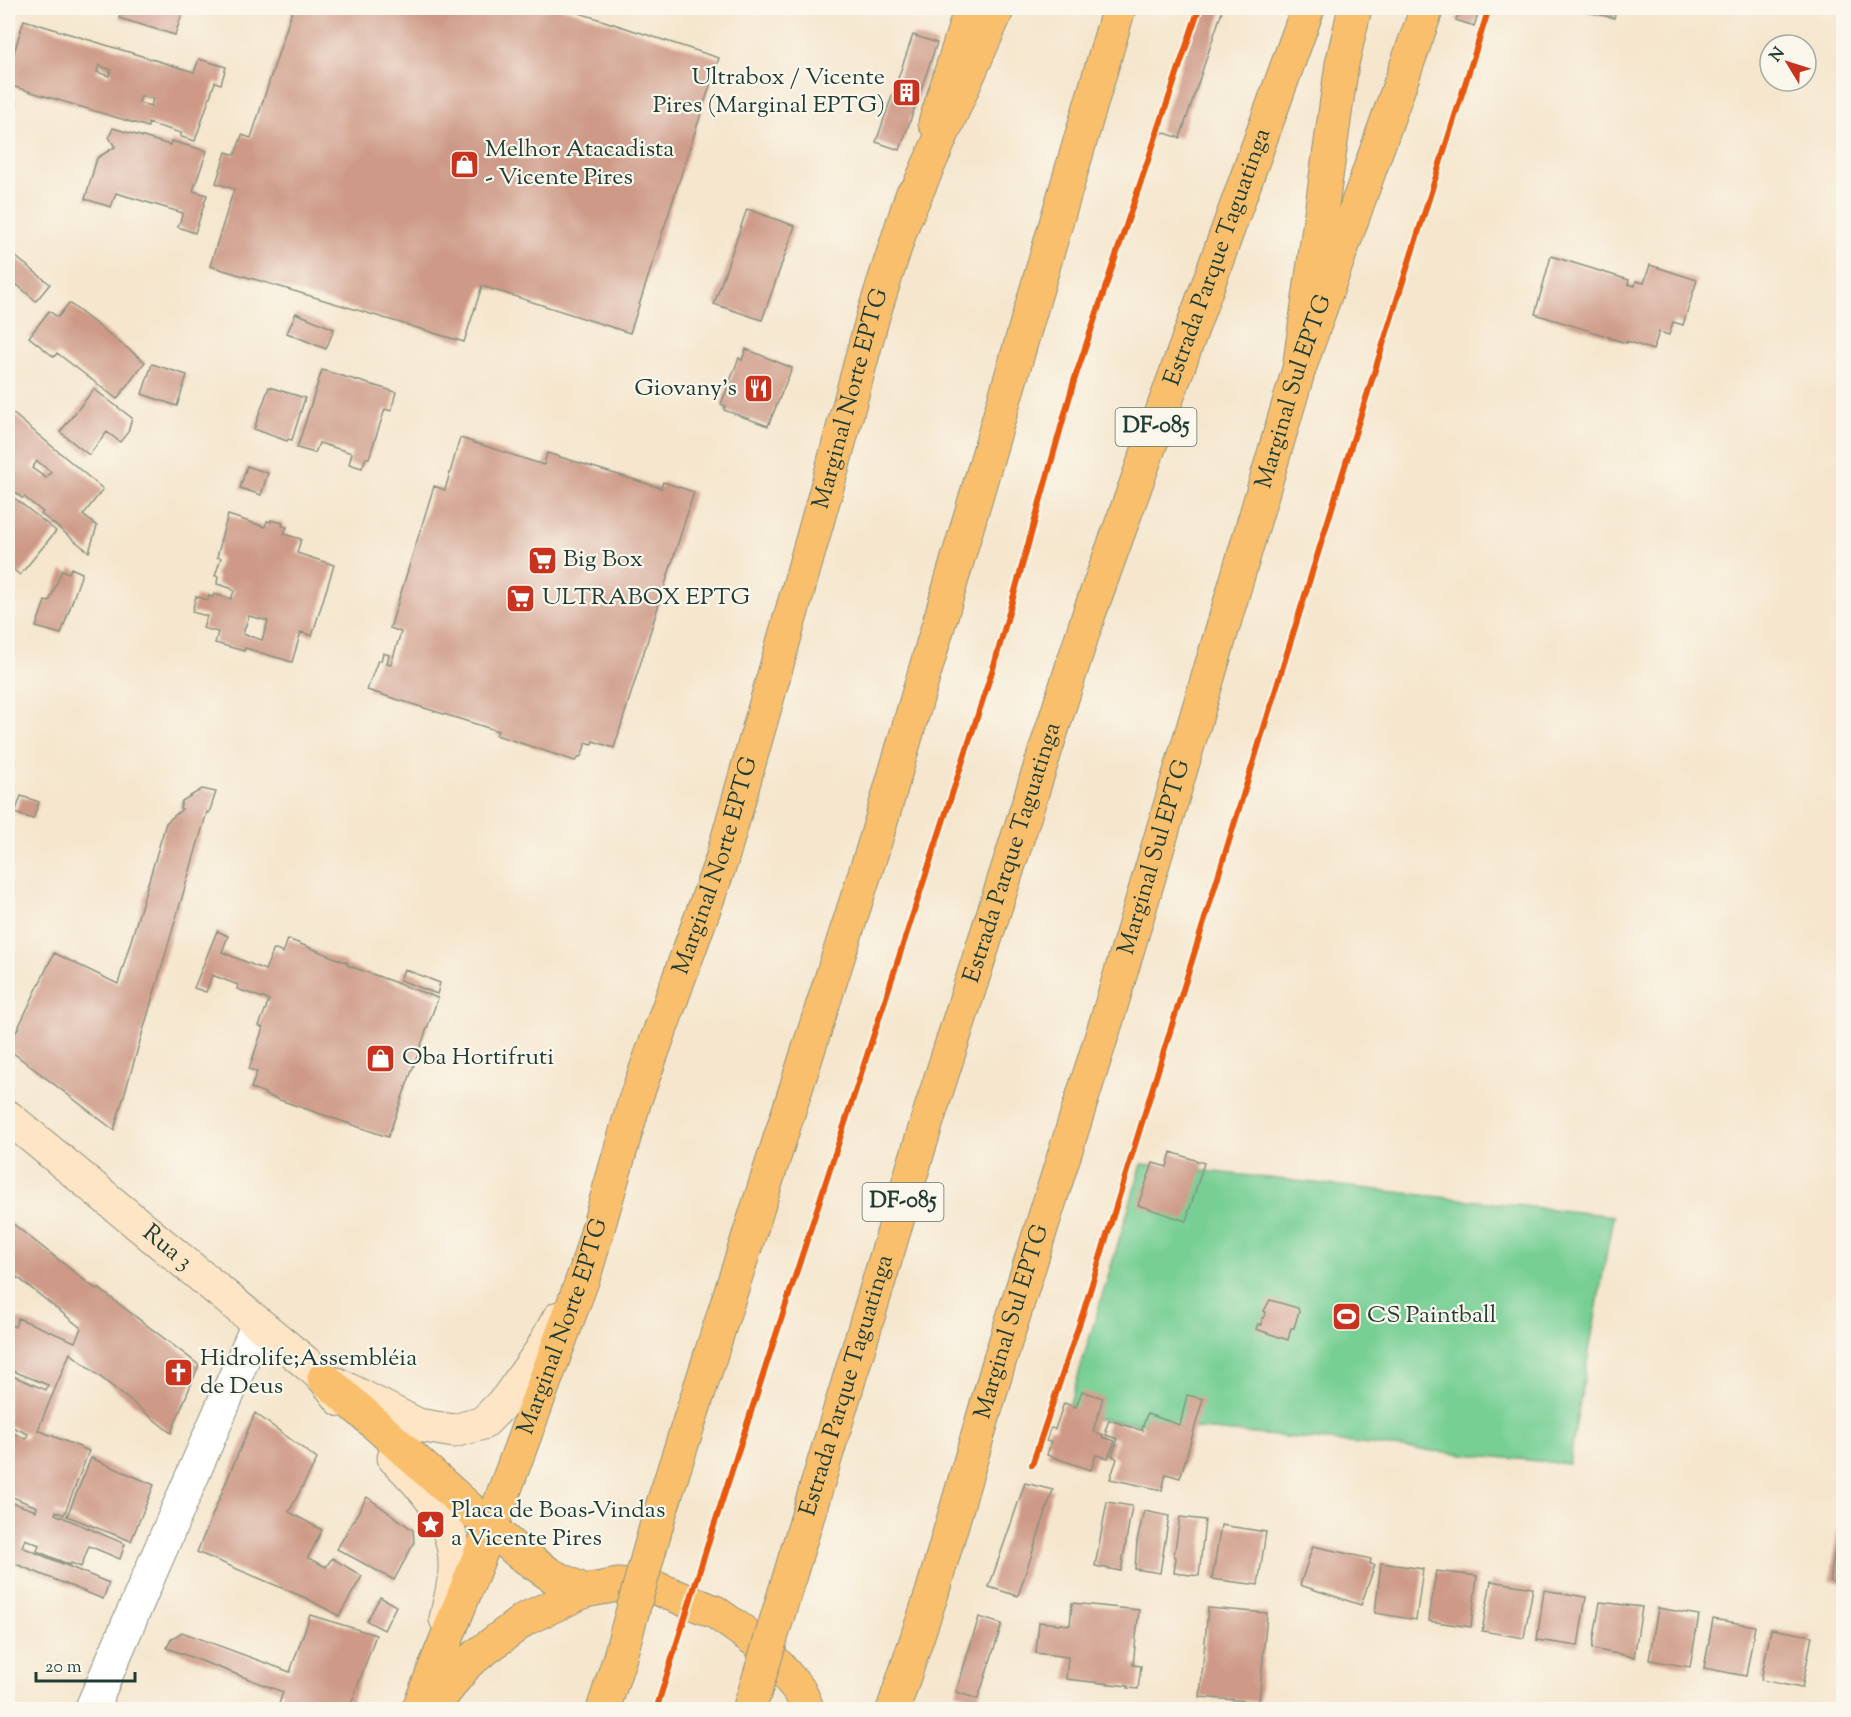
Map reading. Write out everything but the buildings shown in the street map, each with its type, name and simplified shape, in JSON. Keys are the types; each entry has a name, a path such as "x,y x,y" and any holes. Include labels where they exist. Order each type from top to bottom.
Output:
{"main road":[{"name":"Marginal Norte EPTG","path":"418,1710 491,1527 586,1270 635,1100 722,859 873,316 971,8"},
{"path":"903,223 998,8"},
{"path":"603,1710 659,1516 875,842 1119,8"},
{"name":"Estrada Parque Taguatinga","path":"752,1699 929,1115 1089,614 1308,8"},
{"path":"1299,369 1342,64 1355,8"},
{"name":"Marginal Sul EPTG","path":"893,1710 932,1593 1000,1359 1108,1016 1299,369 1427,8"},
{"name":"Rua 3","path":"8,1117 324,1378"},
{"path":"324,1378 418,1425 454,1431 483,1423 507,1399 541,1351 586,1270"},
{"path":"324,1378 519,1552 551,1575 585,1590"},
{"path":"324,1378 353,1417 420,1484 443,1519 454,1545 456,1566 438,1659"},
{"path":"431,1710 466,1664 525,1619 585,1590 618,1585 656,1588 715,1612 759,1643 800,1691 808,1710"}],"street":[{"path":"91,1710 258,1324"}],"green space":[{"name":"CS Paintball","path":"1142,1164 1613,1216 1569,1464 1066,1416"}],"cycle path":[{"path":"656,1710 995,662 1074,381 1199,8"},
{"path":"1032,1465 1083,1313 1489,8"}],"place":[{"name":"Ultrabox / Vicente Pires (Marginal EPTG)","path":"906,92"},
{"name":"Melhor Atacadista - Vicente Pires","path":"464,164"},
{"name":"Giovany's","path":"758,389"},
{"name":"Big Box","path":"542,560"},
{"name":"ULTRABOX EPTG","path":"521,598"},
{"name":"Oba Hortifruti","path":"381,1058"},
{"name":"CS Paintball","path":"1346,1316"},
{"name":"Hidrolife;Assembléia de Deus","path":"179,1373"},
{"name":"Placa de Boas-Vindas a Vicente Pires","path":"430,1525"}]}
